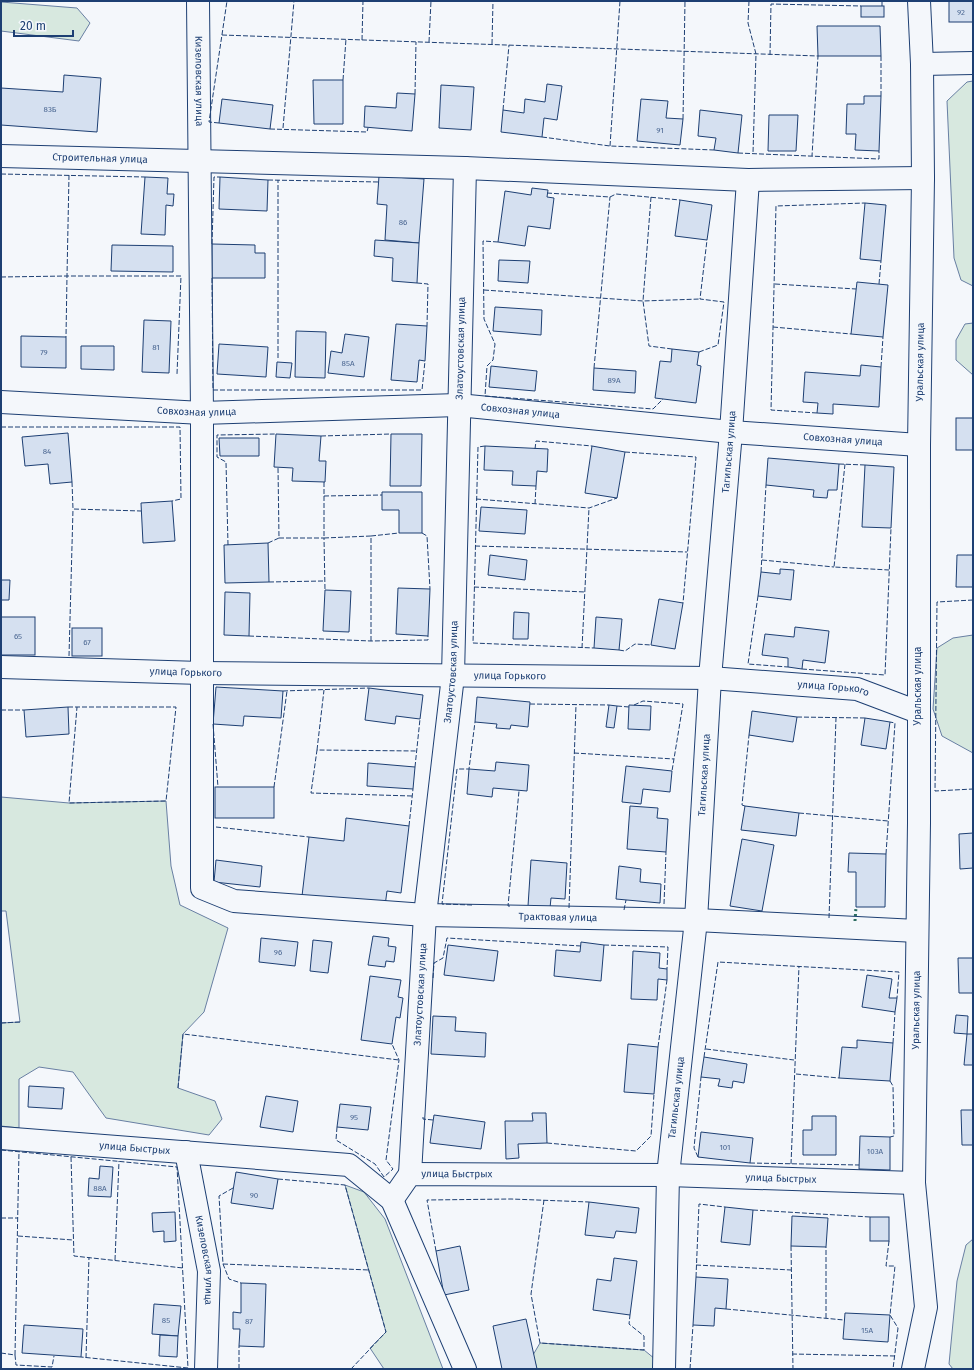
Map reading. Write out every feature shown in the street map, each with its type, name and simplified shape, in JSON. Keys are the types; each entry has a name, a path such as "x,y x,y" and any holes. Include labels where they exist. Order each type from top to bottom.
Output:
{"street":[{"name":"Кизеловская улица","path":"198,1 202,413 202,888"},
{"name":"Уральская улица","path":"913,1369 926,1307 914,1183 919,823 919,445 923,178 922,64 919,1"},
{"path":"922,64 973,63"},
{"name":"Строительная улица","path":"1,156 465,168 748,180 923,178"},
{"name":"Златоустовская улица","path":"410,1174 425,915 453,676 458,405 465,168"},
{"name":"Тагильская улица","path":"664,1369 668,1174 696,920 710,678 731,432 748,180"},
{"name":"Совхозная улица","path":"1,402 202,413 458,405 731,432 919,445"},
{"name":"улица Горького","path":"1,667 201,673 710,678 857,689 918,712"},
{"name":"Трактовая улица","path":"202,888 234,900 425,915 696,920 917,931"},
{"name":"улица Быстрых","path":"1,1138 349,1165 392,1200 410,1174 668,1174 914,1183"},
{"name":"Кизеловская улица","path":"186,1152 209,1271 206,1369"},
{"path":"392,1200 465,1369"}],"shaded area":[{"path":"1,2 77,8 90,23 79,41 1,31"},
{"path":"973,81 973,286 961,280 954,258 947,101 967,82"},
{"path":"973,323 973,375 956,360 956,340 965,324"},
{"path":"973,635 973,753 942,736 933,709 937,648 953,638"},
{"path":"1,797 69,803 166,801 171,866 180,905 228,928 204,1012 183,1034 178,1088 215,1101 222,1119 209,1135 106,1118 73,1072 39,1067 19,1079 19,1128 1,1126 1,1023 20,1022 6,911 1,911"},
{"path":"345,1185 364,1192 385,1219 443,1369 384,1369 370,1348 386,1332"},
{"path":"973,1239 973,1369 953,1369 949,1364 957,1281 966,1245"},
{"path":"540,1343 644,1350 655,1359 654,1369 537,1369 533,1355"}],"building":[{"path":"949,1 973,1 973,22 949,22"},
{"path":"861,6 884,6 884,17 861,17"},
{"path":"817,26 880,26 881,56 818,56"},
{"path":"64,75 101,78 97,132 1,125 1,88 63,92"},
{"path":"313,80 343,80 343,124 314,124"},
{"path":"547,84 562,86 557,120 544,118 542,137 501,132 503,110 524,113 525,99 545,102"},
{"path":"441,85 474,87 471,130 439,128"},
{"path":"397,93 415,94 412,131 364,127 365,106 396,108"},
{"path":"864,96 881,96 879,151 855,150 856,134 846,134 847,104 864,104"},
{"path":"222,99 273,105 270,129 219,123"},
{"path":"641,99 668,101 666,118 683,119 680,145 637,141"},
{"path":"700,110 742,115 738,153 714,150 716,138 698,136"},
{"path":"769,115 798,115 796,151 768,151"},
{"path":"379,176 424,179 419,243 385,240 387,205 377,204"},
{"path":"145,177 168,178 167,194 174,194 173,206 166,205 165,235 141,234"},
{"path":"220,177 268,180 267,211 219,209"},
{"path":"532,188 548,190 547,197 554,198 550,229 528,226 525,246 498,242 505,191 531,195"},
{"path":"680,200 712,205 707,240 675,236"},
{"path":"865,203 886,205 881,261 860,259"},
{"path":"375,240 419,243 417,283 392,281 393,258 374,256"},
{"path":"212,244 255,245 255,253 265,253 265,278 212,278"},
{"path":"112,245 173,246 173,272 111,271"},
{"path":"499,260 530,261 528,283 498,281"},
{"path":"857,282 888,285 883,337 851,334"},
{"path":"495,307 542,310 541,335 493,331"},
{"path":"144,320 171,321 169,373 142,372"},
{"path":"396,324 427,326 425,361 419,360 417,382 391,380"},
{"path":"296,331 326,332 325,378 295,377"},
{"path":"345,334 369,337 364,377 328,373 331,351 342,353"},
{"path":"21,336 66,337 66,368 21,367"},
{"path":"219,344 268,347 266,377 217,374"},
{"path":"81,346 114,346 114,370 81,369"},
{"path":"672,349 699,352 697,365 701,366 696,403 655,398 660,361 671,362"},
{"path":"277,362 292,363 290,378 276,377"},
{"path":"861,365 881,367 879,407 833,404 833,414 817,413 818,403 803,402 805,372 860,376"},
{"path":"491,366 537,371 535,391 489,387"},
{"path":"594,368 636,371 635,393 593,390"},
{"path":"956,418 973,418 973,450 956,450"},
{"path":"68,433 72,482 50,484 48,464 25,466 22,437"},
{"path":"276,434 321,436 319,461 326,461 325,482 292,481 293,468 274,467"},
{"path":"391,434 422,434 421,486 390,486"},
{"path":"219,438 259,438 259,456 220,456"},
{"path":"485,446 548,449 547,472 537,471 536,486 512,485 513,471 484,470"},
{"path":"592,446 625,452 617,498 585,493"},
{"path":"768,458 839,464 837,490 828,490 827,498 813,497 814,490 766,485"},
{"path":"865,465 894,467 891,528 862,527"},
{"path":"382,492 422,492 422,533 399,533 399,510 382,510"},
{"path":"172,501 175,541 143,543 141,503"},
{"path":"481,507 527,510 525,534 479,531"},
{"path":"268,543 269,582 225,583 224,545"},
{"path":"490,555 527,560 525,580 488,575"},
{"path":"957,555 973,555 973,587 956,587"},
{"path":"780,569 794,570 791,600 758,596 761,572 780,574"},
{"path":"1,580 10,580 9,600 1,600"},
{"path":"398,588 430,589 428,636 396,634"},
{"path":"325,590 351,591 349,632 323,631"},
{"path":"225,592 250,593 249,636 224,635"},
{"path":"659,599 683,603 675,649 651,645"},
{"path":"514,612 529,613 528,639 513,639"},
{"path":"1,617 35,617 35,655 1,655"},
{"path":"596,617 622,619 619,650 594,648"},
{"path":"795,627 829,631 825,663 803,660 802,669 788,667 788,658 762,655 765,634 794,637"},
{"path":"72,628 102,628 102,656 72,656"},
{"path":"216,687 283,691 281,718 244,716 243,726 213,724"},
{"path":"369,688 423,695 420,719 396,716 395,724 365,720"},
{"path":"477,697 530,702 528,727 511,725 510,729 496,728 497,724 475,722"},
{"path":"609,705 617,706 614,728 606,727"},
{"path":"629,705 651,706 650,730 628,729"},
{"path":"68,707 69,734 26,737 24,710"},
{"path":"752,711 797,717 793,742 749,735"},
{"path":"865,718 890,722 886,749 861,745"},
{"path":"496,762 529,765 527,791 493,788 492,797 467,794 469,769 495,771"},
{"path":"368,763 415,767 413,789 367,786"},
{"path":"626,766 672,771 670,792 643,789 641,804 622,802"},
{"path":"215,787 274,787 274,818 215,818"},
{"path":"630,806 658,808 657,818 668,819 666,852 627,849"},
{"path":"745,806 799,813 796,836 741,830"},
{"path":"346,818 409,826 401,893 387,891 385,906 302,896 309,837 344,841"},
{"path":"973,833 973,868 960,869 959,834"},
{"path":"742,839 774,845 762,911 730,906"},
{"path":"849,853 886,854 885,907 856,907 856,872 848,872"},
{"path":"216,860 262,866 260,887 214,882"},
{"path":"531,860 567,863 565,899 551,898 550,908 528,906"},
{"path":"619,866 641,869 640,882 661,884 660,903 616,899"},
{"path":"373,936 389,938 388,946 396,947 394,962 386,961 385,967 368,965"},
{"path":"261,938 298,942 295,966 259,962"},
{"path":"313,940 332,942 328,973 310,971"},
{"path":"581,942 604,945 601,981 554,976 556,950 580,952"},
{"path":"448,945 498,951 494,981 444,975"},
{"path":"633,951 660,953 659,968 667,969 667,980 658,979 657,1000 631,999"},
{"path":"958,958 973,958 973,993 959,993"},
{"path":"867,975 892,979 889,998 897,998 895,1012 862,1007"},
{"path":"370,976 401,980 398,997 403,998 400,1018 396,1017 392,1044 361,1040"},
{"path":"956,1015 968,1016 967,1034 954,1033"},
{"path":"433,1016 456,1017 455,1031 486,1033 485,1057 431,1054"},
{"path":"967,1034 973,1034 973,1065 964,1065"},
{"path":"857,1040 893,1043 890,1081 839,1078 842,1047 857,1048"},
{"path":"628,1044 658,1047 654,1094 624,1092"},
{"path":"704,1057 747,1064 744,1083 733,1081 732,1088 718,1086 720,1079 701,1077"},
{"path":"29,1086 64,1088 62,1109 28,1107"},
{"path":"266,1096 298,1101 293,1132 260,1127"},
{"path":"340,1104 371,1107 368,1130 337,1127"},
{"path":"961,1110 973,1110 973,1145 962,1145"},
{"path":"532,1113 546,1113 547,1143 518,1144 519,1158 506,1159 505,1121 533,1121"},
{"path":"434,1115 485,1122 481,1149 430,1143"},
{"path":"812,1116 836,1116 836,1155 803,1155 803,1130 812,1130"},
{"path":"701,1132 753,1138 750,1163 698,1157"},
{"path":"860,1136 890,1137 890,1170 859,1169"},
{"path":"100,1166 113,1167 111,1197 88,1196 89,1178 99,1179"},
{"path":"236,1172 278,1179 273,1209 231,1203"},
{"path":"589,1202 639,1208 636,1233 616,1231 614,1238 585,1235"},
{"path":"725,1207 753,1210 750,1245 721,1242"},
{"path":"175,1212 176,1241 164,1242 164,1231 153,1232 152,1213"},
{"path":"792,1216 828,1218 826,1247 791,1246"},
{"path":"870,1217 889,1217 889,1241 870,1241"},
{"path":"460,1246 469,1290 444,1295 436,1251"},
{"path":"614,1258 637,1261 630,1315 593,1310 597,1279 611,1281"},
{"path":"696,1277 728,1279 726,1309 715,1308 714,1326 693,1325"},
{"path":"241,1283 266,1284 264,1347 239,1346 240,1329 233,1329 233,1312 241,1313"},
{"path":"154,1304 181,1306 178,1336 152,1334"},
{"path":"845,1313 890,1315 888,1342 843,1339"},
{"path":"526,1319 537,1369 502,1369 493,1326"},
{"path":"24,1325 83,1329 81,1357 22,1353"},
{"path":"160,1335 178,1336 177,1357 159,1356"}],"hedge":[{"path":"855,921 856,907"}],"fence":[{"path":"219,123 209,122 227,1"},
{"path":"283,128 294,1"},
{"path":"362,40 363,1"},
{"path":"429,42 431,1"},
{"path":"492,44 493,1"},
{"path":"610,146 620,1"},
{"path":"683,119 685,1"},
{"path":"749,1 748,23 756,54 753,153"},
{"path":"882,1 882,6"},
{"path":"770,55 771,4 861,6"},
{"path":"222,35 818,56 812,156"},
{"path":"343,80 346,39"},
{"path":"415,94 416,42"},
{"path":"503,110 509,45"},
{"path":"881,56 881,96"},
{"path":"270,129 367,132 368,128"},
{"path":"542,137 610,146 714,150"},
{"path":"738,153 879,159 879,151"},
{"path":"1,174 145,177"},
{"path":"69,175 67,276 181,276 177,374"},
{"path":"212,244 214,177 220,177"},
{"path":"268,180 379,182"},
{"path":"278,180 278,358"},
{"path":"547,193 610,197 616,194 680,200"},
{"path":"594,368 610,197"},
{"path":"651,197 643,301 649,346 672,349"},
{"path":"817,413 771,410 776,206 865,203"},
{"path":"699,352 718,345 724,302 700,299 707,240"},
{"path":"498,242 483,241 484,319 495,344 493,360 487,366 485,396 653,409 663,399"},
{"path":"879,284 881,261"},
{"path":"1,277 67,276 66,337"},
{"path":"212,278 213,390 422,390 425,361"},
{"path":"417,283 428,284 427,326"},
{"path":"775,284 856,289"},
{"path":"484,290 643,301 700,299"},
{"path":"773,327 851,334"},
{"path":"881,367 883,337"},
{"path":"1,427 180,427 181,499 172,501"},
{"path":"228,545 226,462 217,457 217,435 276,434"},
{"path":"321,436 391,434"},
{"path":"535,449 536,441 592,446"},
{"path":"485,446 478,447 473,643 594,648"},
{"path":"625,452 696,457 683,603"},
{"path":"839,464 865,465"},
{"path":"845,464 834,567 889,570"},
{"path":"268,543 279,538 278,467"},
{"path":"72,482 73,509 141,511"},
{"path":"324,482 324,496 382,495"},
{"path":"761,572 766,485"},
{"path":"535,504 536,486"},
{"path":"324,496 324,538 371,536"},
{"path":"476,499 589,508 617,498"},
{"path":"582,648 589,508"},
{"path":"69,656 73,509"},
{"path":"802,669 885,675 891,528"},
{"path":"371,641 371,536 399,533"},
{"path":"422,533 427,536 430,589"},
{"path":"279,538 324,538 325,590"},
{"path":"475,546 687,552"},
{"path":"762,560 834,567"},
{"path":"269,582 323,581"},
{"path":"474,587 585,592"},
{"path":"758,596 748,664 788,667"},
{"path":"973,600 937,602 935,791 973,789"},
{"path":"249,636 371,641 428,640 428,636"},
{"path":"619,650 625,651 635,644 651,645"},
{"path":"283,691 369,688"},
{"path":"317,750 324,690"},
{"path":"274,787 287,691"},
{"path":"634,705 643,701 683,704 672,771"},
{"path":"530,704 609,705"},
{"path":"569,908 576,705"},
{"path":"617,706 629,707"},
{"path":"68,707 176,707 166,801 69,803 77,707"},
{"path":"1,710 24,710"},
{"path":"797,717 865,718"},
{"path":"829,918 836,718"},
{"path":"415,767 420,719"},
{"path":"472,905 442,904 457,769 469,769 475,722"},
{"path":"886,854 895,723 890,722"},
{"path":"213,724 218,787"},
{"path":"745,806 742,805 749,735"},
{"path":"412,796 311,793 317,750 417,751"},
{"path":"574,753 674,759"},
{"path":"409,826 413,789"},
{"path":"510,906 508,906 519,791"},
{"path":"799,813 888,821"},
{"path":"216,827 309,837"},
{"path":"664,904 666,852"},
{"path":"624,910 626,900"},
{"path":"433,978 434,963 443,958 447,938 581,946"},
{"path":"604,945 668,947 667,969"},
{"path":"704,1057 718,962 899,972 897,998"},
{"path":"791,1164 799,966"},
{"path":"658,1047 667,980"},
{"path":"893,1043 895,1012"},
{"path":"1,1023 20,1022"},
{"path":"178,1088 183,1034 399,1060"},
{"path":"337,1127 336,1140 375,1164 384,1177 393,1169 386,1160 399,1060 392,1044"},
{"path":"706,1049 794,1060"},
{"path":"796,1074 839,1078"},
{"path":"698,1157 694,1148 701,1077"},
{"path":"890,1081 893,1086 894,1136 890,1137"},
{"path":"547,1143 636,1151 651,1136 654,1094"},
{"path":"423,1117 423,1119 433,1120"},
{"path":"1,1150 177,1167 188,1368 81,1357"},
{"path":"15,1355 19,1151"},
{"path":"71,1157 74,1256 183,1268"},
{"path":"115,1260 119,1161"},
{"path":"750,1163 859,1165"},
{"path":"278,1179 345,1185 386,1332 351,1369"},
{"path":"233,1188 219,1196 223,1264 229,1279 241,1283"},
{"path":"436,1251 427,1200 511,1199 589,1202"},
{"path":"544,1200 531,1294 540,1343 644,1350 644,1336 629,1324 630,1315"},
{"path":"696,1277 699,1204 725,1207"},
{"path":"753,1210 870,1217"},
{"path":"1,1218 18,1218"},
{"path":"18,1236 73,1240"},
{"path":"889,1241 886,1266 895,1266 890,1315 898,1328 893,1369"},
{"path":"791,1246 793,1369"},
{"path":"826,1247 826,1318"},
{"path":"86,1358 89,1257"},
{"path":"223,1264 369,1270"},
{"path":"696,1265 791,1270"},
{"path":"726,1309 844,1320"},
{"path":"690,1369 693,1325"},
{"path":"239,1346 239,1369"},
{"path":"1,1353 15,1355 16,1365 52,1367 54,1356"},
{"path":"792,1354 895,1356"}]}
